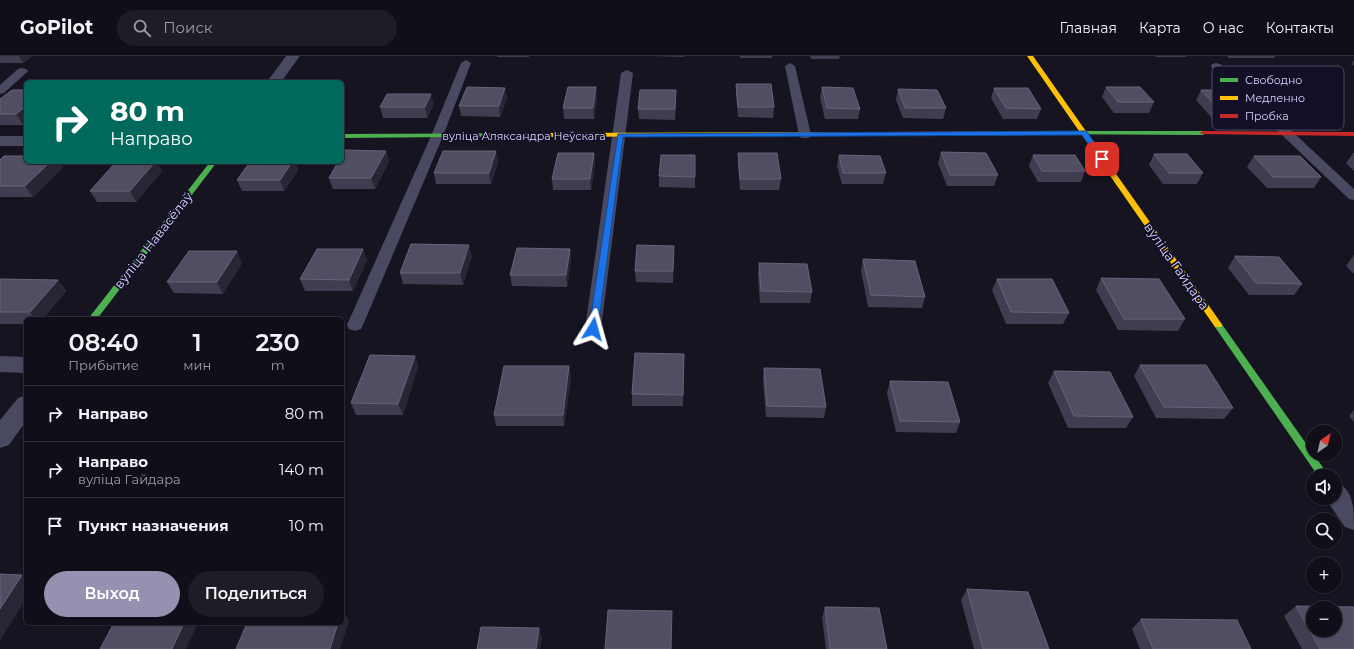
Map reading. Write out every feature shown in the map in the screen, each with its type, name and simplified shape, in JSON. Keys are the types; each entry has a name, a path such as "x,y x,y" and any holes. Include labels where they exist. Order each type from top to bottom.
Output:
{"street":[{"path":"275,80 293,56"},
{"name":"вуліца Гайдара","path":"1030,56 1319,469"},
{"name":"вуліца Аляксандра Неўскага","path":"344,136 1084,133 1354,134"},
{"path":"0,141 24,141"},
{"name":"вуліца Навасёлаў","path":"94,317 212,164"},
{"path":"0,364 24,365"},
{"path":"0,438 24,407"},
{"path":"1342,502 1354,519"}],"lane":[{"path":"355,325 437,136 466,63"},
{"path":"790,66 805,134"},
{"path":"0,90 22,71"},
{"path":"593,329 620,135 627,73"},
{"path":"1285,130 1354,196"}],"building":[{"path":"736,84 771,84 774,107 738,107"},
{"path":"467,87 505,88 499,106 459,106"},
{"path":"568,87 596,87 593,108 563,108"},
{"path":"822,87 853,88 860,109 827,108"},
{"path":"1106,87 1140,87 1154,102 1118,102"},
{"path":"994,88 1028,88 1041,109 1006,108"},
{"path":"898,89 937,90 946,108 905,108"},
{"path":"12,90 24,90 24,108 16,114 0,114 0,99"},
{"path":"640,90 676,90 675,109 638,109"},
{"path":"1201,90 1212,90 1212,102"},
{"path":"387,94 431,94 425,107 380,107"},
{"path":"345,150 386,151 371,178 329,178 337,164 344,164"},
{"path":"443,151 496,151 489,173 434,173"},
{"path":"941,152 986,153 998,175 950,175"},
{"path":"558,153 594,153 590,179 552,179"},
{"path":"738,153 777,153 781,179 740,179"},
{"path":"1154,154 1187,154 1203,173 1169,173"},
{"path":"661,155 695,155 695,177 659,176"},
{"path":"839,155 880,156 886,173 843,173"},
{"path":"1033,155 1075,155 1085,171 1042,171"},
{"path":"4,156 24,156 24,164 48,164 25,186 0,186 0,160"},
{"path":"1254,156 1300,156 1321,177 1273,177"},
{"path":"114,164 153,164 130,191 90,191"},
{"path":"249,164 291,164 280,180 237,180"},
{"path":"411,244 469,245 460,273 400,273"},
{"path":"637,245 674,246 673,271 635,271"},
{"path":"517,248 570,249 566,275 510,275"},
{"path":"317,249 363,249 349,280 300,279"},
{"path":"189,251 237,251 217,282 167,282"},
{"path":"1235,256 1279,257 1302,284 1256,283"},
{"path":"863,259 915,261 925,297 871,295"},
{"path":"759,263 807,264 812,292 761,291"},
{"path":"1101,278 1159,279 1185,319 1124,319"},
{"path":"0,279 58,280 30,312 0,312"},
{"path":"997,279 1052,279 1069,313 1011,312"},
{"path":"635,353 684,354 683,395 632,394"},
{"path":"370,355 415,356 398,404 351,403"},
{"path":"1140,365 1206,365 1233,408 1164,407"},
{"path":"504,366 569,366 563,415 494,415"},
{"path":"764,368 820,369 826,407 767,406"},
{"path":"1054,371 1110,372 1133,417 1074,416"},
{"path":"890,381 948,382 960,422 900,421"},
{"path":"0,574 22,575 0,609"},
{"path":"967,589 1028,592 1049,649 983,649"},
{"path":"1296,606 1306,606 1306,624"},
{"path":"825,607 879,608 887,649 830,649"},
{"path":"1342,607 1354,607 1354,649 1320,649 1313,637 1342,637"},
{"path":"608,610 672,611 671,649 605,649"},
{"path":"1141,619 1237,620 1251,649 1153,649"},
{"path":"113,625 183,625 172,649 100,649"},
{"path":"246,625 337,625 330,649 236,649"},
{"path":"481,627 539,628 536,649 477,649"}],"traffic: fast":[{"path":"1035,133 1203,133"},
{"path":"344,136 551,135"},
{"path":"94,317 212,164"},
{"path":"1218,325 1319,469"}],"traffic: slow":[{"path":"1030,56 1218,325"},
{"path":"551,135 877,134"}],"traffic: jam":[{"path":"877,134 1035,133"},
{"path":"1203,133 1354,134"}],"route":[{"path":"593,329 620,135 1084,133 1102,159"}]}
